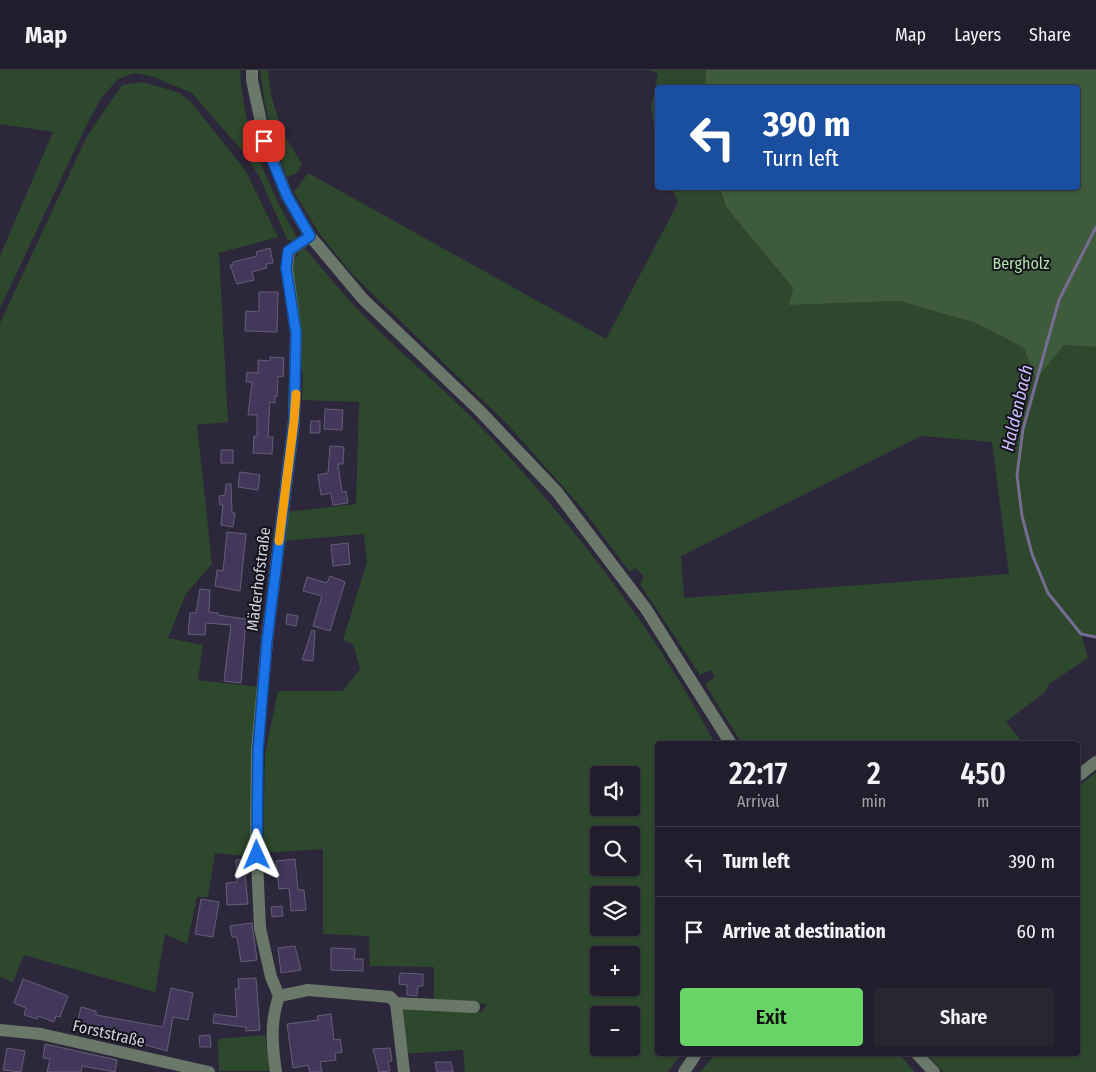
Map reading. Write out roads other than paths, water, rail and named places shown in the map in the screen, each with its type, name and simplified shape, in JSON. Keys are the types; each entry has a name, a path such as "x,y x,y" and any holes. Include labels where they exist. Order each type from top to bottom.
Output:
{"street":[{"path":"252,70 252,80 264,141 287,196 310,236 363,299 479,410 557,492 646,609 729,741"},
{"name":"Mäderhofstraße","path":"279,996 271,977 260,928 256,837 258,750 267,641 294,421 296,333 286,268 288,251 310,236"},
{"path":"1080,774 1096,762"},
{"path":"276,1072 271,1038 273,1013 279,996 308,990 390,997 396,1004 404,1072"},
{"path":"396,1004 474,1007"},
{"name":"Forststraße","path":"0,1030 40,1034 194,1071 209,1072"},
{"path":"684,1072 695,1056"},
{"path":"919,1056 934,1072"}],"waterway":[{"name":"Haldenbach","path":"1096,227 1059,300 1023,429 1017,475 1022,516 1032,554 1048,593 1081,634 1096,637"}],"park label":[{"name":"Bergholz","path":"1021,263"}]}
